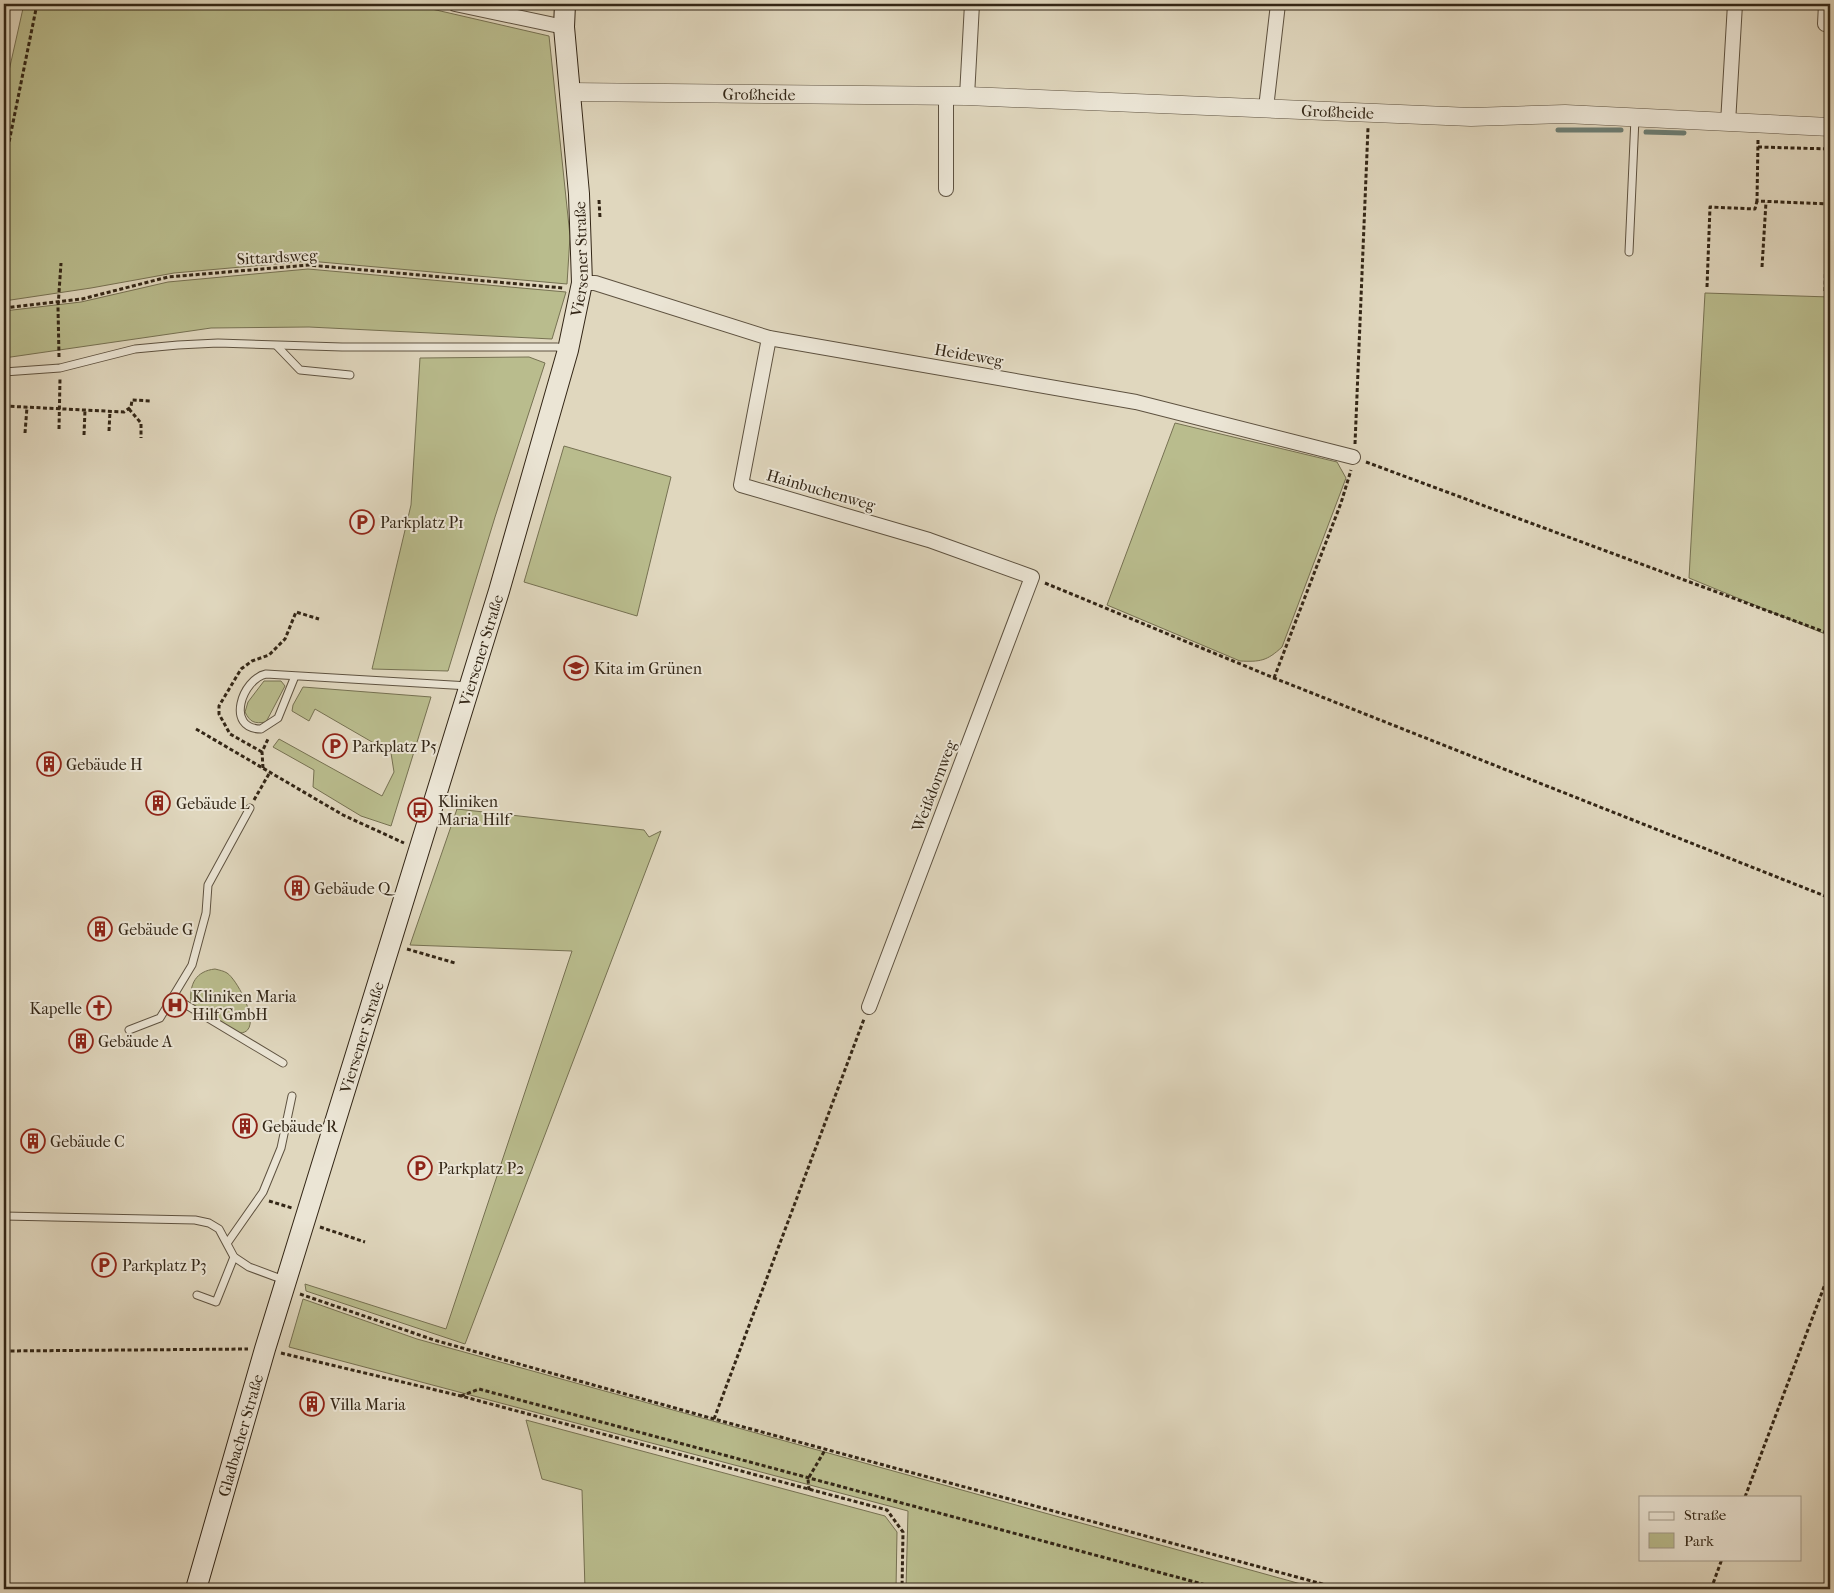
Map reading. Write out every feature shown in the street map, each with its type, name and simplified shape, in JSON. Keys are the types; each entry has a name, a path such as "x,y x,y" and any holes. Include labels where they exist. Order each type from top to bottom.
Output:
{"main road":[{"name":"Viersener Straße","path":"286,1282 387,953 407,848 469,686 568,350 582,283 578,194 564,27 565,4"},
{"name":"Gladbacher Straße","path":"196,1589 286,1282"}],"street":[{"path":"455,4 564,27"},
{"path":"966,96 972,4"},
{"path":"1266,108 1278,4"},
{"path":"1728,123 1735,4"},
{"path":"1825,24 1826,4"},
{"name":"Großheide","path":"570,92 966,96 1471,117 1565,114 1830,127"},
{"path":"946,96 946,188"},
{"name":"Heideweg","path":"582,283 604,285 769,338 1136,402 1353,457"},
{"name":"Hainbuchenweg","path":"769,338 741,485 929,540 1032,577"},
{"name":"Weißdornweg","path":"868,1007 1032,577"}],"lane":[{"path":"1629,252 1635,118"},
{"path":"4,372 60,368 135,349 218,343 277,346 557,347 568,350"},
{"path":"277,346 300,370 350,375"},
{"path":"295,676 278,718 264,728 250,727 240,717 241,702 250,685 261,675 295,676 469,686"},
{"path":"129,1030 160,1018 192,965 206,914 208,885 250,808"},
{"path":"173,996 283,1063"},
{"path":"228,1242 259,1197 280,1148 292,1096"},
{"path":"4,1216 195,1220 210,1223 219,1229 228,1242 234,1257 248,1267 275,1275 286,1282"},
{"path":"197,1295 216,1302 234,1257"}],"path":[{"path":"4,167 37,4"},
{"path":"1274,678 1350,476 1356,439 1368,112"},
{"path":"1707,287 1710,207 1755,209 1757,201 1758,124"},
{"path":"1758,147 1830,149"},
{"path":"1757,201 1829,204 1825,290"},
{"path":"1762,267 1766,202"},
{"path":"59,429 59,302 61,262"},
{"name":"Sittardsweg","path":"4,308 82,299 168,277 309,265 569,288 582,283"},
{"path":"4,406 124,412 131,406 132,400 152,401"},
{"path":"25,433 27,407"},
{"path":"129,409 142,423 141,438"},
{"path":"84,435 85,410"},
{"path":"109,431 110,411"},
{"path":"1353,457 1830,634"},
{"path":"1032,577 1274,678 1830,898"},
{"path":"263,768 262,752 278,718"},
{"path":"196,729 343,815 407,848"},
{"path":"250,808 270,772"},
{"path":"406,833 407,848"},
{"path":"387,953 401,947 455,963"},
{"path":"714,1419 868,1007"},
{"path":"259,1197 295,1209"},
{"path":"317,1226 365,1242"},
{"path":"1746,1496 1830,1271"},
{"path":"286,1282 298,1293 434,1340 825,1450 1341,1589"},
{"path":"4,1351 265,1349 461,1396 887,1510 903,1532 902,1589"},
{"path":"461,1396 479,1389 1222,1589"},
{"path":"809,1490 808,1479 825,1450"},
{"path":"1711,1589 1722,1560"}],"green space":[{"path":"24,4 410,4 549,36 570,236 567,284 309,261 174,273 4,301 4,93"},
{"path":"308,269 566,292 552,339 309,327 211,328 4,358 4,311 81,302 168,282"},
{"path":"1705,293 1830,297 1830,636 1689,578"},
{"path":"529,357 545,363 448,671 372,669 411,505 420,358"},
{"path":"1175,423 1337,462 1346,478 1282,647 1263,660 1240,661 1107,605"},
{"path":"564,446 671,477 637,616 524,582"},
{"path":"264,681 281,681 285,686 266,722 258,723 251,720 245,712 248,702"},
{"path":"303,687 431,697 391,826 361,816 313,787 314,770 273,747 279,739 382,796 394,772 391,753 315,709 309,721 292,711 293,705"},
{"path":"457,809 644,830 649,837 661,831 465,1344 306,1291 305,1284 446,1329 572,951 410,945"},
{"path":"215,969 227,973 243,995 250,1015 250,1024 247,1030 240,1033 198,1010 191,1003 191,990 195,980 203,972"},
{"path":"303,1299 417,1339 1319,1589 906,1589 908,1511 289,1347"},
{"path":"526,1420 885,1516 897,1532 896,1589 585,1589 582,1490 542,1479"}],"waterway":[{"path":"1558,130 1621,130"},
{"path":"1646,132 1684,133"}],"place":[{"name":"Parkplatz P1","path":"362,522"},
{"name":"Kita im Grünen","path":"576,668"},
{"name":"Parkplatz P5","path":"335,746"},
{"name":"Gebäude H","path":"49,764"},
{"name":"Gebäude L","path":"158,803"},
{"name":"Kliniken Maria Hilf","path":"420,810"},
{"name":"Gebäude Q","path":"297,888"},
{"name":"Gebäude G","path":"100,929"},
{"name":"Kliniken Maria Hilf GmbH","path":"175,1005"},
{"name":"Kapelle","path":"99,1008"},
{"name":"Gebäude A","path":"81,1041"},
{"name":"Gebäude R","path":"245,1126"},
{"name":"Gebäude C","path":"33,1141"},
{"name":"Parkplatz P2","path":"420,1168"},
{"name":"Parkplatz P3","path":"104,1265"},
{"name":"Villa Maria","path":"312,1404"}]}
